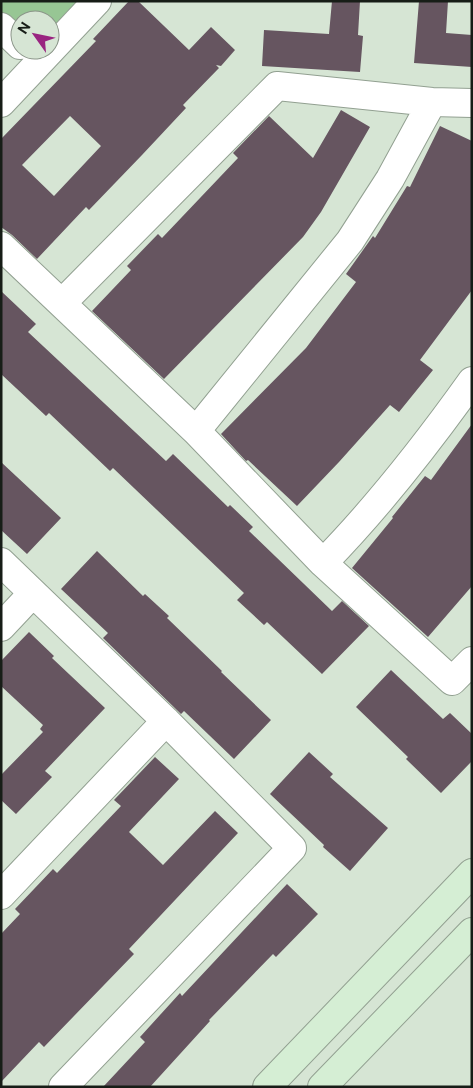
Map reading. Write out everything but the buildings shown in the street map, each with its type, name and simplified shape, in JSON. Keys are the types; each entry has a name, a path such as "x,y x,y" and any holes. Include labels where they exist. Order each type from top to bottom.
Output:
{"street":[{"path":"60,29 97,1"},
{"path":"1,103 24,60"},
{"path":"62,303 277,86 432,102 472,103"},
{"path":"196,431 350,241 390,180 432,102"},
{"path":"1,246 196,431 323,563 452,681 472,661"},
{"path":"323,563 356,529 451,411 472,380"},
{"path":"1,562 166,721 292,848 63,1087"},
{"path":"1,627 32,593"},
{"path":"1,895 166,721"},
{"path":"267,1087 468,884"},
{"path":"322,1087 472,932"}],"green space":[{"path":"1,1 78,1 60,21 60,10 10,10 10,25 1,16"}]}
